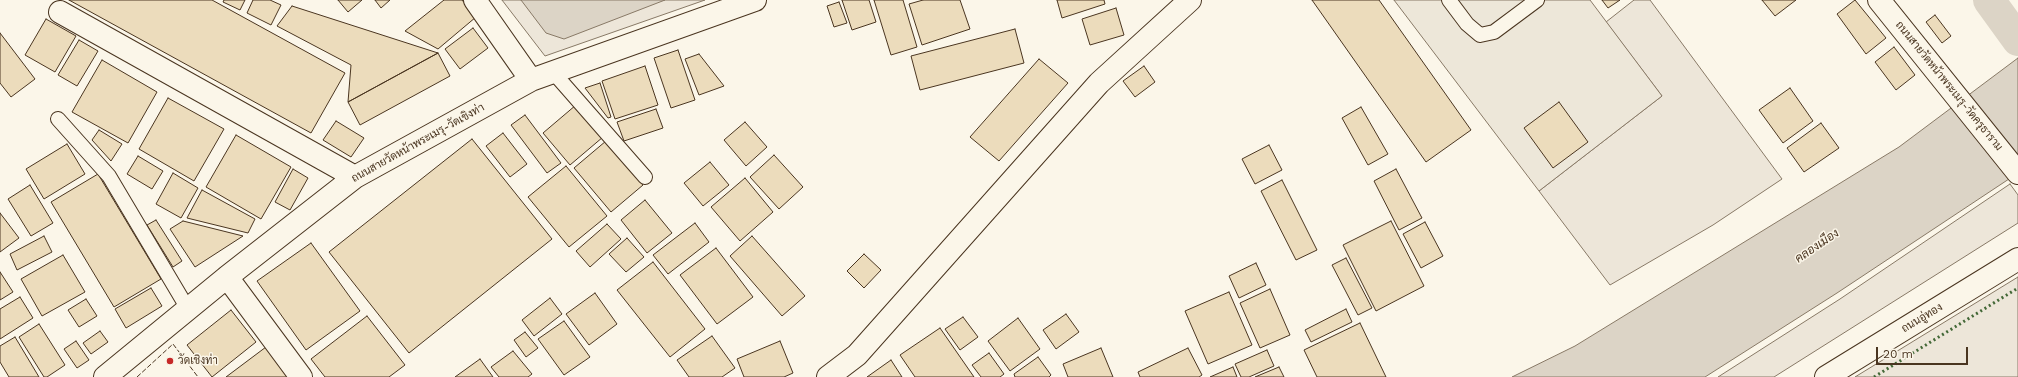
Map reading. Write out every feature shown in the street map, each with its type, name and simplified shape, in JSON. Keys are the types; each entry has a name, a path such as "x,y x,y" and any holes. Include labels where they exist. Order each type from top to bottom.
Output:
{"street":[{"path":"475,0 531,80"},
{"name":"ถนนสายวัดหน้าพระเมรุ-วัดเชิงท่า","path":"113,374 227,277 355,177 531,80 755,0"},
{"path":"828,377 857,355 1099,83 1190,0"},
{"name":"ถนนสายวัดหน้าพระเมรุ-วัดครุธาราม","path":"1879,0 2018,173"},
{"path":"60,12 355,177"},
{"name":"ถนนอู่ทอง","path":"1826,377 2018,259"},
{"path":"227,277 301,377"}],"lane":[{"path":"1449,0 1467,24 1480,35 1494,32 1537,0"},
{"path":"553,72 644,177"},
{"path":"58,119 109,176 188,309"}],"shaded area":[{"path":"502,0 705,0 545,56"},
{"path":"1394,0 1590,0 1662,96 1539,191"},
{"path":"1634,0 1650,0 1782,179 1713,225 1610,285 1539,191 1662,96 1606,22"},
{"path":"2010,184 2018,195 2018,223 1774,377 1718,377 1840,299"},
{"path":"2018,277 2018,377 1855,377"}],"water":[{"path":"521,0 665,0 564,39 546,33"},
{"name":"คลองเมือง","path":"2018,58 2018,173 1837,293 1705,377 1512,377 1575,346 1899,147"}],"building":[{"path":"69,0 212,0 345,73 311,133"},
{"path":"224,0 245,0 240,10 223,2"},
{"path":"253,0 270,0 281,5 271,25 247,13"},
{"path":"338,0 362,0 348,12"},
{"path":"375,0 390,0 381,8"},
{"path":"444,0 462,0 476,17 438,49 405,31"},
{"path":"842,0 869,0 876,22 852,30"},
{"path":"874,0 903,0 917,47 891,55"},
{"path":"923,0 960,0 970,29 922,45 909,4"},
{"path":"1057,0 1104,0 1105,4 1062,18"},
{"path":"1312,0 1379,0 1471,130 1426,162"},
{"path":"1602,0 1620,0 1608,8"},
{"path":"1762,0 1796,0 1775,16"},
{"path":"1855,0 1886,38 1866,54 1837,14"},
{"path":"839,2 847,23 834,27 827,6"},
{"path":"292,6 438,53 348,102 351,65 277,26"},
{"path":"1116,8 1124,35 1090,45 1082,19"},
{"path":"1935,15 1951,36 1942,43 1926,22"},
{"path":"46,19 76,36 55,72 25,55"},
{"path":"473,28 488,48 460,69 445,49"},
{"path":"1015,29 1024,63 920,90 911,56"},
{"path":"0,33 35,79 11,97 0,83"},
{"path":"79,40 98,51 77,86 58,75"},
{"path":"1894,47 1915,75 1896,90 1875,62"},
{"path":"678,50 695,100 671,108 654,58"},
{"path":"438,53 450,76 360,125 348,102"},
{"path":"699,54 724,86 699,95 685,59"},
{"path":"1039,59 1068,83 999,161 970,137"},
{"path":"102,60 157,92 128,143 72,112"},
{"path":"645,66 658,105 615,119 602,81"},
{"path":"1144,66 1155,82 1135,97 1123,81"},
{"path":"600,83 611,117 608,118 585,88"},
{"path":"1790,88 1813,121 1783,143 1759,110"},
{"path":"168,98 224,129 194,181 139,149"},
{"path":"1559,102 1588,142 1553,168 1524,128"},
{"path":"576,105 603,137 570,165 543,133"},
{"path":"1361,107 1388,154 1368,165 1342,118"},
{"path":"656,109 663,128 624,141 617,122"},
{"path":"525,115 561,163 547,173 511,125"},
{"path":"336,121 364,138 351,157 323,140"},
{"path":"745,122 767,147 746,166 724,140"},
{"path":"1821,123 1839,148 1804,172 1787,148"},
{"path":"99,130 122,144 111,161 92,140"},
{"path":"503,133 527,164 510,177 486,146"},
{"path":"236,135 291,167 261,219 206,187"},
{"path":"472,139 552,239 409,353 329,252"},
{"path":"606,141 643,185 611,212 574,168"},
{"path":"67,144 85,174 44,199 26,169"},
{"path":"1269,145 1282,170 1255,184 1242,159"},
{"path":"774,155 803,187 779,209 750,177"},
{"path":"138,156 163,171 152,189 127,174"},
{"path":"710,162 729,185 703,206 684,183"},
{"path":"566,166 607,216 569,247 528,197"},
{"path":"293,169 308,178 290,210 275,202"},
{"path":"1396,169 1422,218 1399,230 1374,181"},
{"path":"173,173 198,188 181,218 156,204"},
{"path":"98,174 161,279 114,307 51,202"},
{"path":"745,178 773,212 740,241 711,207"},
{"path":"1282,180 1317,250 1296,260 1261,191"},
{"path":"30,185 53,223 31,236 8,199"},
{"path":"202,190 255,219 248,233 187,218"},
{"path":"645,200 672,233 647,253 621,220"},
{"path":"0,213 19,238 0,252"},
{"path":"156,220 182,261 173,267 147,225"},
{"path":"183,221 243,236 195,267 170,229"},
{"path":"1391,221 1424,286 1376,311 1343,245"},
{"path":"1425,222 1443,256 1421,268 1403,234"},
{"path":"695,223 709,242 668,274 653,255"},
{"path":"607,224 621,239 590,267 576,251"},
{"path":"44,236 52,252 17,270 10,254"},
{"path":"752,236 805,296 782,316 730,256"},
{"path":"627,238 644,257 626,272 609,254"},
{"path":"311,243 360,311 306,350 257,281"},
{"path":"716,248 753,297 717,324 680,275"},
{"path":"864,254 881,270 864,288 847,271"},
{"path":"63,255 85,292 42,316 21,279"},
{"path":"1346,258 1372,308 1358,315 1332,265"},
{"path":"653,262 705,329 670,357 617,290"},
{"path":"1256,263 1266,285 1239,298 1229,276"},
{"path":"0,272 13,292 0,300"},
{"path":"151,288 162,306 126,328 115,309"},
{"path":"1270,289 1290,335 1260,348 1240,303"},
{"path":"1229,292 1252,345 1208,364 1185,311"},
{"path":"595,293 617,324 589,345 566,314"},
{"path":"20,297 33,318 0,339 0,309"},
{"path":"550,298 562,314 534,336 522,320"},
{"path":"86,299 97,316 79,327 68,310"},
{"path":"1346,309 1352,322 1311,342 1305,330"},
{"path":"231,310 256,342 212,377 187,345"},
{"path":"1066,314 1079,332 1056,349 1043,330"},
{"path":"367,316 405,365 389,377 325,377 311,359"},
{"path":"963,317 978,337 960,350 945,329"},
{"path":"1018,318 1040,349 1010,371 988,341"},
{"path":"564,321 590,357 564,375 538,339"},
{"path":"1360,323 1386,377 1317,377 1304,350"},
{"path":"39,324 65,365 47,377 44,377 19,337"},
{"path":"940,328 974,377 915,377 900,355"},
{"path":"100,331 108,342 91,354 83,343"},
{"path":"525,332 538,348 526,357 514,340"},
{"path":"712,336 735,368 722,377 689,377 677,360"},
{"path":"15,337 39,377 9,377 0,362 0,346"},
{"path":"76,341 89,360 77,368 64,349"},
{"path":"780,341 793,373 784,377 744,377 737,359"},
{"path":"266,347 288,377 226,377"},
{"path":"1101,348 1113,377 1068,377 1063,364"},
{"path":"1188,348 1202,375 1199,377 1140,377 1138,372"},
{"path":"1267,350 1274,366 1249,377 1241,377 1235,364"},
{"path":"513,351 532,374 528,377 499,377 491,367"},
{"path":"989,353 1004,374 1000,377 981,377 972,365"},
{"path":"1038,357 1051,375 1049,377 1015,377 1014,374"},
{"path":"480,359 493,377 455,377"},
{"path":"891,360 902,377 867,377"},
{"path":"1233,367 1237,377 1210,377"},
{"path":"1279,367 1284,377 1255,377"}],"waterway":[{"path":"1989,0 2018,40"}],"hedge":[{"path":"1874,377 2018,288"}],"fence":[{"path":"137,377 173,344 198,377"}],"place":[{"name":"วัดเชิงท่า","path":"170,361"}]}
